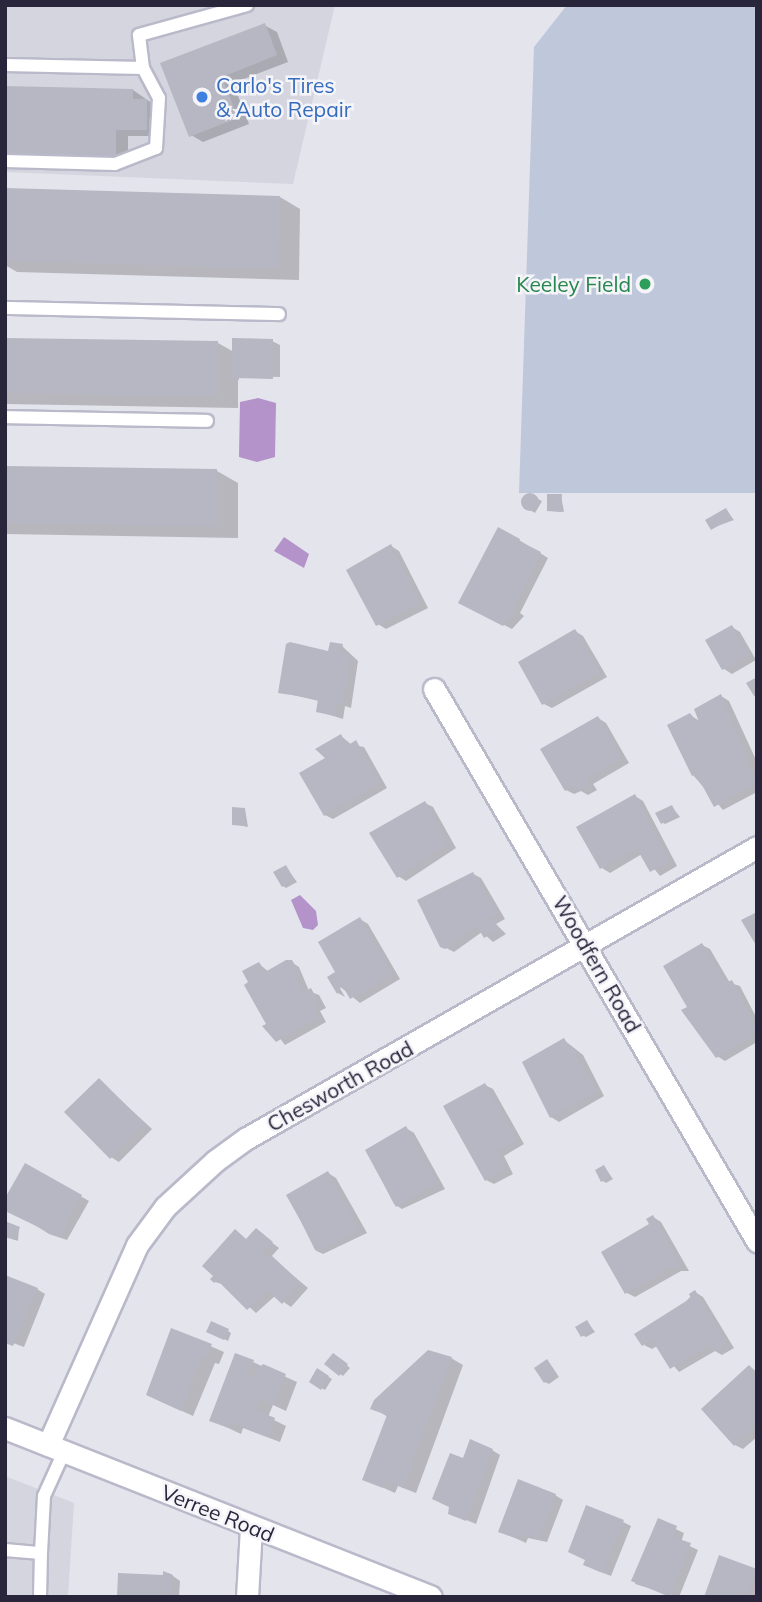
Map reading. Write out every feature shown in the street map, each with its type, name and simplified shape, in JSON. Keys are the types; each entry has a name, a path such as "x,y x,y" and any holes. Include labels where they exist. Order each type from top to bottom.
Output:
{"street":[{"name":"Woodfern Road","path":"434,689 757,1241"},
{"name":"Chesworth Road","path":"56,1448 137,1245 175,1196 247,1138 587,947 757,846"},
{"name":"Verree Road","path":"5,1428 431,1597"},
{"path":"247,1597 251,1527"}],"lane":[{"path":"5,161 115,164 156,148 159,98 143,68 139,35 247,5"},
{"path":"5,65 143,68"},
{"path":"5,308 279,314"},
{"path":"5,417 207,421"},
{"path":"40,1597 44,1496 56,1448"},
{"path":"5,1550 41,1553"}],"shaded area":[{"path":"5,5 335,5 293,184 5,172"},
{"name":"Keeley Field","path":"567,5 757,5 757,493 519,493 534,47"},
{"path":"258,398 276,403 275,457 257,462 239,457 240,402"},
{"path":"284,537 309,554 304,568 274,551"},
{"path":"300,895 316,911 318,925 313,930 303,928 291,900"},
{"path":"5,1476 74,1503 68,1597 5,1597"}],"building":[{"name":"Carlo's Tires & Auto Repair","path":"265,23 277,55 222,77 238,118 189,137 160,63"},
{"path":"5,86 133,89 133,99 147,99 147,130 116,130 116,156 5,154"},
{"path":"5,188 280,196 278,269 5,261"},
{"path":"5,338 218,341 218,397 5,393"},
{"path":"232,338 273,339 273,379 232,378"},
{"path":"5,466 217,469 217,527 5,523"},
{"path":"530,493 536,496 539,502 536,508 530,511 524,508 521,502 524,496"},
{"path":"547,494 562,494 561,512 547,511"},
{"path":"726,508 732,518 711,530 705,520"},
{"path":"498,527 520,539 513,557 521,542 541,552 513,608 517,610 503,626 458,603"},
{"path":"391,544 421,604 376,626 346,570"},
{"path":"732,625 749,655 722,670 705,640"},
{"path":"575,629 600,672 542,705 518,662"},
{"path":"290,642 328,651 330,642 343,644 341,653 351,655 343,704 337,703 335,716 316,712 318,699 278,693 286,644"},
{"path":"757,677 757,695 754,696 746,683"},
{"path":"721,694 757,783 714,807 696,774 692,776 667,725 690,713 701,727 694,709"},
{"path":"598,716 622,758 587,779 590,785 579,791 575,785 565,791 540,749"},
{"path":"341,734 347,746 356,740 380,783 324,816 299,773 325,758 315,749"},
{"path":"635,794 670,861 650,872 637,849 600,869 576,827"},
{"path":"425,801 449,843 397,878 369,833"},
{"path":"672,805 677,815 661,824 655,813"},
{"path":"232,807 245,808 245,826 232,825"},
{"path":"286,865 294,879 282,887 273,872"},
{"path":"473,872 498,914 490,919 500,929 484,938 477,926 445,949 440,947 417,900"},
{"path":"757,912 757,947 741,920"},
{"path":"360,917 393,975 350,999 342,985 337,994 327,977 335,972 318,942"},
{"path":"702,943 726,983 732,980 757,1028 757,1034 716,1058 681,1010 687,1007 663,966"},
{"path":"286,960 292,960 301,976 296,978 304,992 311,988 319,1003 313,1007 319,1017 276,1042 262,1026 266,1024 244,985 248,982 242,971 259,962 265,972"},
{"path":"564,1038 571,1050 575,1048 575,1056 598,1091 550,1118 522,1062"},
{"path":"99,1078 145,1124 110,1159 64,1112"},
{"path":"485,1083 518,1140 497,1151 506,1169 485,1181 443,1106"},
{"path":"406,1126 438,1184 396,1207 365,1150"},
{"path":"25,1163 82,1195 59,1237 5,1211 5,1198"},
{"path":"604,1165 611,1177 601,1182 595,1170"},
{"path":"328,1171 360,1229 318,1252 286,1195"},
{"path":"653,1215 682,1266 676,1270 674,1266 625,1294 601,1252 649,1224 646,1219"},
{"path":"5,1221 20,1227 15,1240 5,1237"},
{"path":"256,1228 273,1242 262,1254 267,1258 271,1255 301,1283 282,1304 268,1291 247,1310 217,1280 214,1283 210,1279 213,1276 202,1266 235,1229 246,1239"},
{"path":"5,1275 38,1288 13,1346 5,1343"},
{"path":"695,1290 727,1343 713,1352 709,1345 670,1369 652,1340 642,1346 634,1334 691,1298 689,1294"},
{"path":"587,1320 593,1330 581,1337 575,1327"},
{"path":"211,1321 229,1329 224,1340 206,1332"},
{"path":"171,1328 212,1344 206,1359 202,1357 181,1411 146,1395"},
{"path":"428,1350 452,1357 403,1488 386,1480 383,1488 362,1480 387,1415 370,1409 374,1400"},
{"path":"235,1353 254,1360 248,1375 258,1378 255,1373 263,1364 286,1374 274,1405 260,1400 256,1410 275,1418 268,1437 231,1422 229,1428 209,1421"},
{"path":"333,1353 348,1364 339,1376 324,1364"},
{"path":"547,1359 557,1374 544,1383 534,1368"},
{"path":"749,1365 757,1373 757,1426 734,1446 701,1409"},
{"path":"317,1368 329,1376 321,1390 309,1382"},
{"path":"470,1439 493,1449 466,1521 448,1514 449,1507 432,1499 450,1453 463,1458"},
{"path":"518,1479 556,1494 539,1539 520,1534 518,1539 498,1532"},
{"path":"586,1505 624,1520 603,1573 583,1565 585,1560 568,1552"},
{"path":"658,1518 677,1526 673,1537 691,1543 670,1597 631,1581"},
{"path":"719,1555 757,1569 747,1597 704,1597"},
{"path":"163,1571 173,1575 172,1597 117,1597 118,1573 163,1575"}],"place":[{"name":"Carlo's Tires & Auto Repair","path":"202,97"},
{"name":"Keeley Field","path":"645,284"}]}
